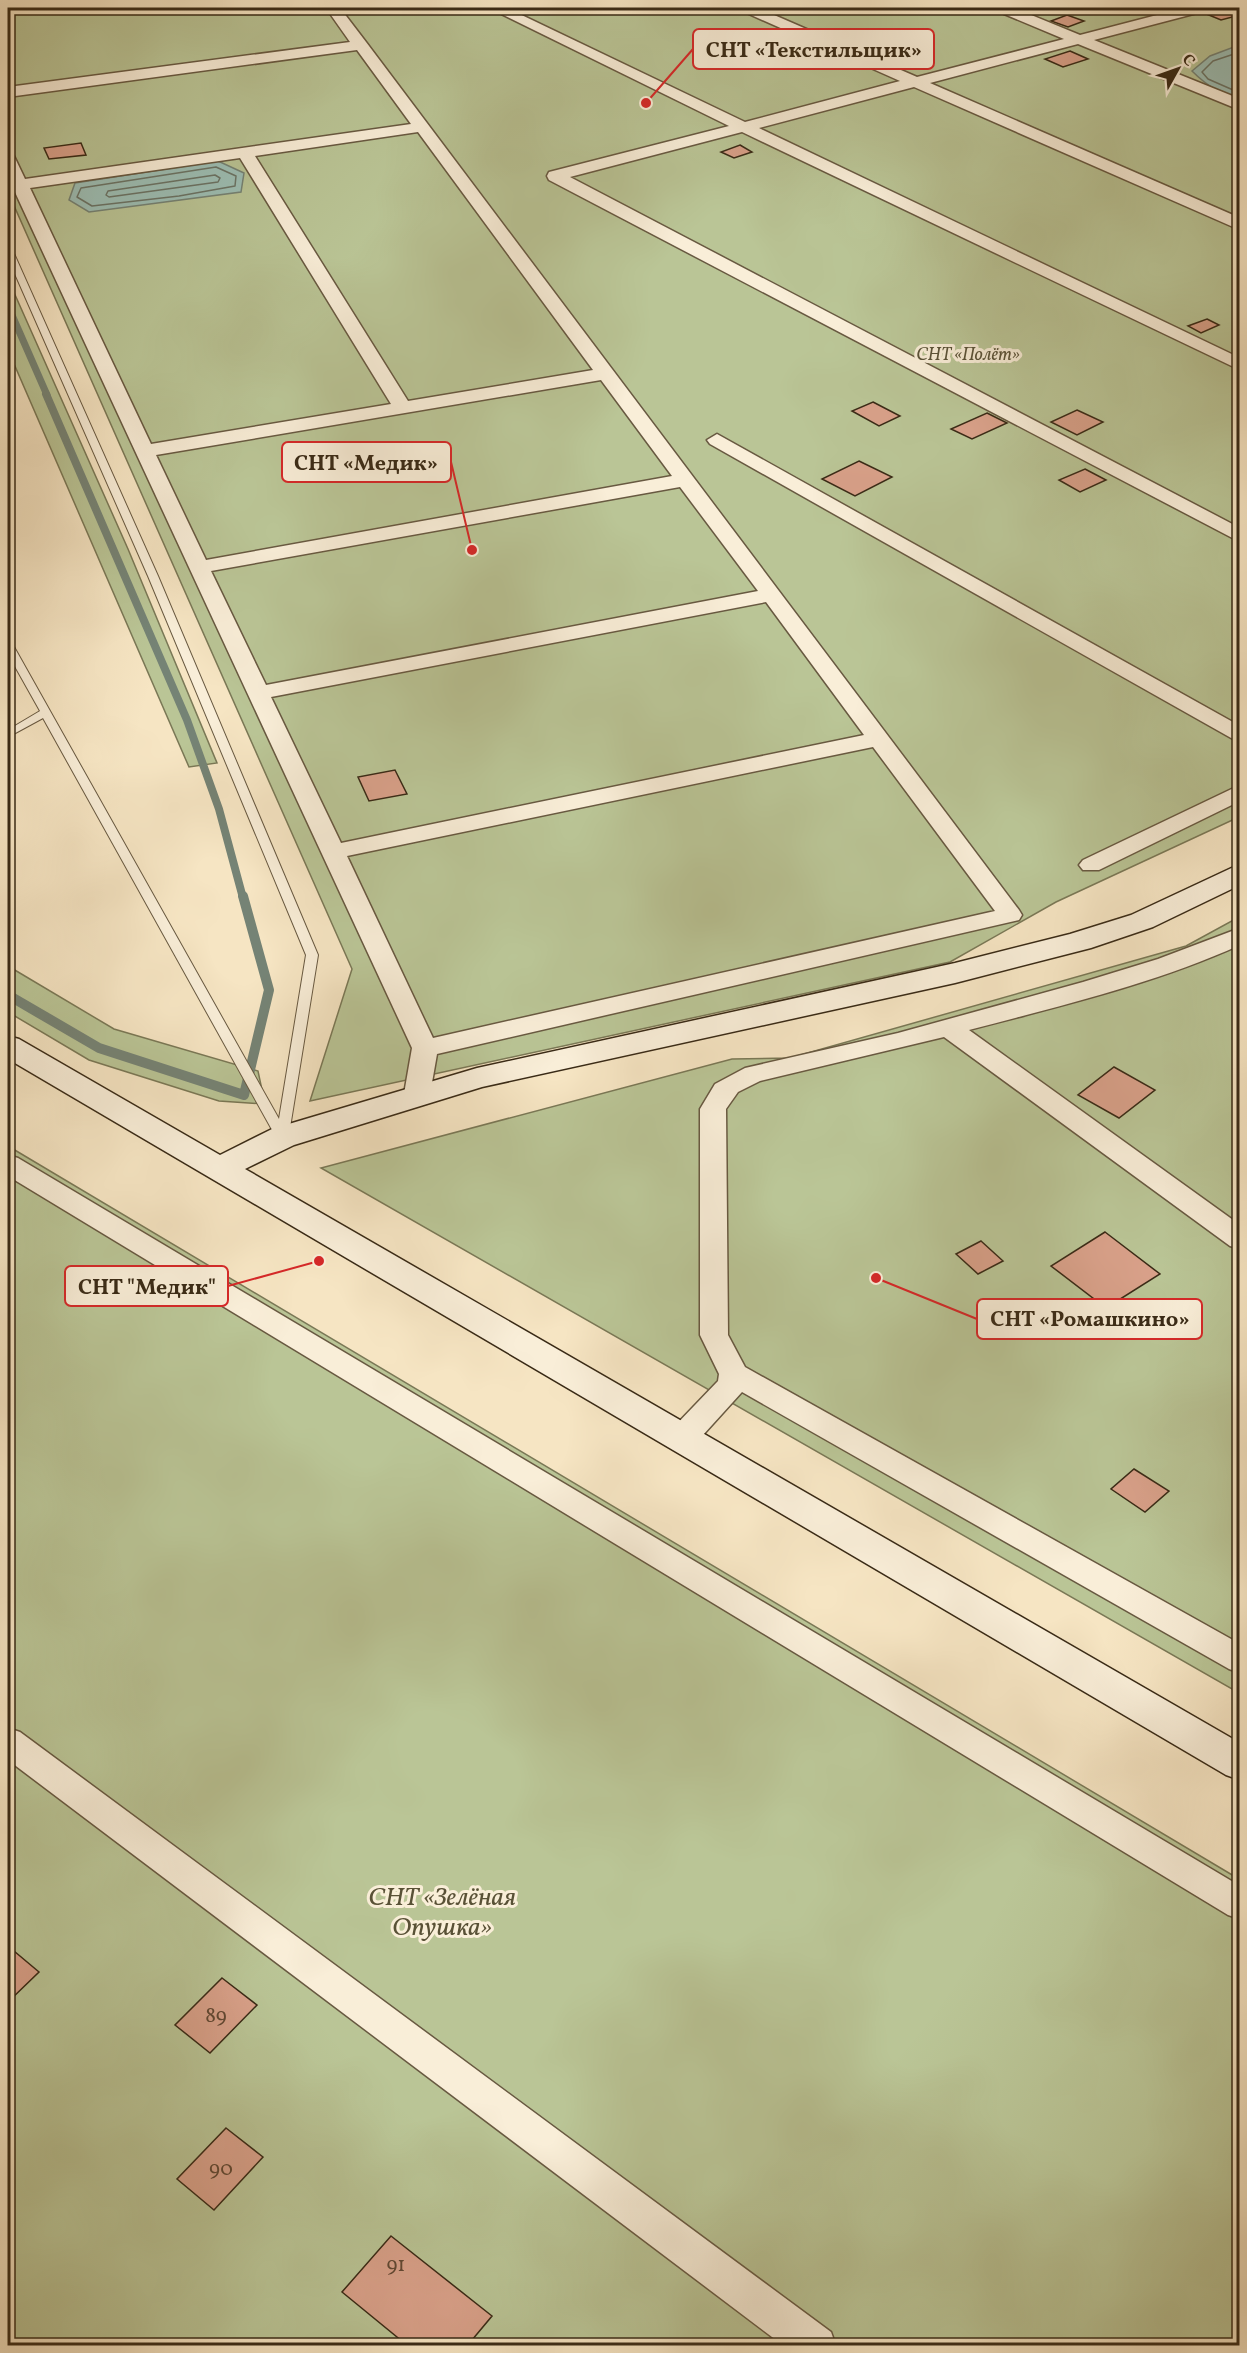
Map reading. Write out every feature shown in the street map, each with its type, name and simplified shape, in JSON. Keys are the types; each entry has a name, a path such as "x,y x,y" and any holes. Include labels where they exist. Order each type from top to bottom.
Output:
{"street":[{"path":"333,8 1010,915 425,1048"},
{"path":"496,8 1239,365"},
{"path":"747,8 1239,225"},
{"path":"1002,8 1239,105"},
{"path":"1200,8 555,176 1239,536"},
{"path":"8,92 361,45"},
{"path":"19,185 422,127"},
{"path":"245,153 404,408"},
{"path":"8,160 425,1048 417,1094"},
{"path":"144,451 606,374"},
{"path":"717,440 1239,736"},
{"path":"199,567 685,480"},
{"path":"259,693 771,595"},
{"path":"333,852 879,739"},
{"path":"1091,865 1239,792"},
{"path":"220,1168 283,1137 417,1094 610,1048 955,973 1080,941 1142,921 1191,899 1239,873"},
{"path":"1239,935 1206,952 949,1028 754,1074 734,1081 719,1093 713,1109 714,1335 734,1374 1239,1660"},
{"path":"949,1028 1239,1239"},
{"path":"8,1046 1239,1763"},
{"path":"8,1164 1239,1904"},
{"path":"682,1438 731,1385 734,1374"},
{"path":"8,1742 817,2346"}],"lane":[{"path":"8,249 153,576 312,955 283,1137"},
{"path":"8,645 283,1137"},
{"path":"8,734 45,712"}],"green space":[{"name":"СНТ «Полёт»","path":"8,8 1239,8 1239,817 1056,902 950,962 310,1101 352,969 8,192"},
{"path":"8,279 128,549 217,763 189,767 8,350"},
{"path":"1239,917 1239,1693 321,1168 732,1059 790,1058 1186,946"},
{"path":"8,966 114,1029 258,1071 265,1104 219,1101 89,1060 8,1012"},
{"name":"СНТ «Зелёная Опушка»","path":"8,1146 1239,1879 1239,2345 8,2345"}],"water":[{"path":"1239,45 1239,99 1214,89 1192,71 1210,56"},
{"path":"218,161 244,173 241,192 89,212 69,200 75,183"}],"building":[{"path":"1221,8 1240,12 1240,15 1221,20 1204,13"},
{"path":"1067,15 1084,21 1068,27 1051,21"},
{"path":"1070,51 1088,59 1063,67 1045,59"},
{"path":"81,143 86,155 49,159 44,148"},
{"path":"740,145 752,152 734,158 721,152"},
{"path":"1207,319 1219,325 1201,333 1188,326"},
{"path":"873,402 900,416 879,426 852,411"},
{"path":"1077,410 1103,422 1077,435 1051,422"},
{"path":"987,413 1007,423 972,439 951,429"},
{"path":"859,461 892,477 855,496 822,479"},
{"path":"1085,469 1106,480 1080,492 1059,480"},
{"path":"395,770 407,794 369,801 358,777"},
{"path":"1114,1067 1155,1090 1119,1118 1078,1095"},
{"path":"1105,1232 1160,1274 1106,1308 1051,1266"},
{"path":"981,1241 1003,1261 978,1274 956,1254"},
{"path":"1134,1469 1169,1491 1145,1512 1111,1489"},
{"path":"8,1946 39,1972 8,2002"},
{"path":"222,1978 257,2005 210,2053 175,2025"},
{"path":"226,2128 263,2157 214,2210 177,2179"},
{"path":"391,2236 492,2316 467,2346 408,2346 342,2292"}],"waterway":[{"path":"8,306 47,395"},
{"path":"46,394 187,720 219,809 243,898"},
{"path":"8,995 99,1048 244,1095 269,990 243,896"}],"place":[{"name":"СНТ «Текстильщик»","path":"646,103"},
{"name":"СНТ «Медик»","path":"472,550"},
{"name":"СНТ \"Медик\"","path":"319,1261"},
{"name":"СНТ «Ромашкино»","path":"876,1278"}]}
